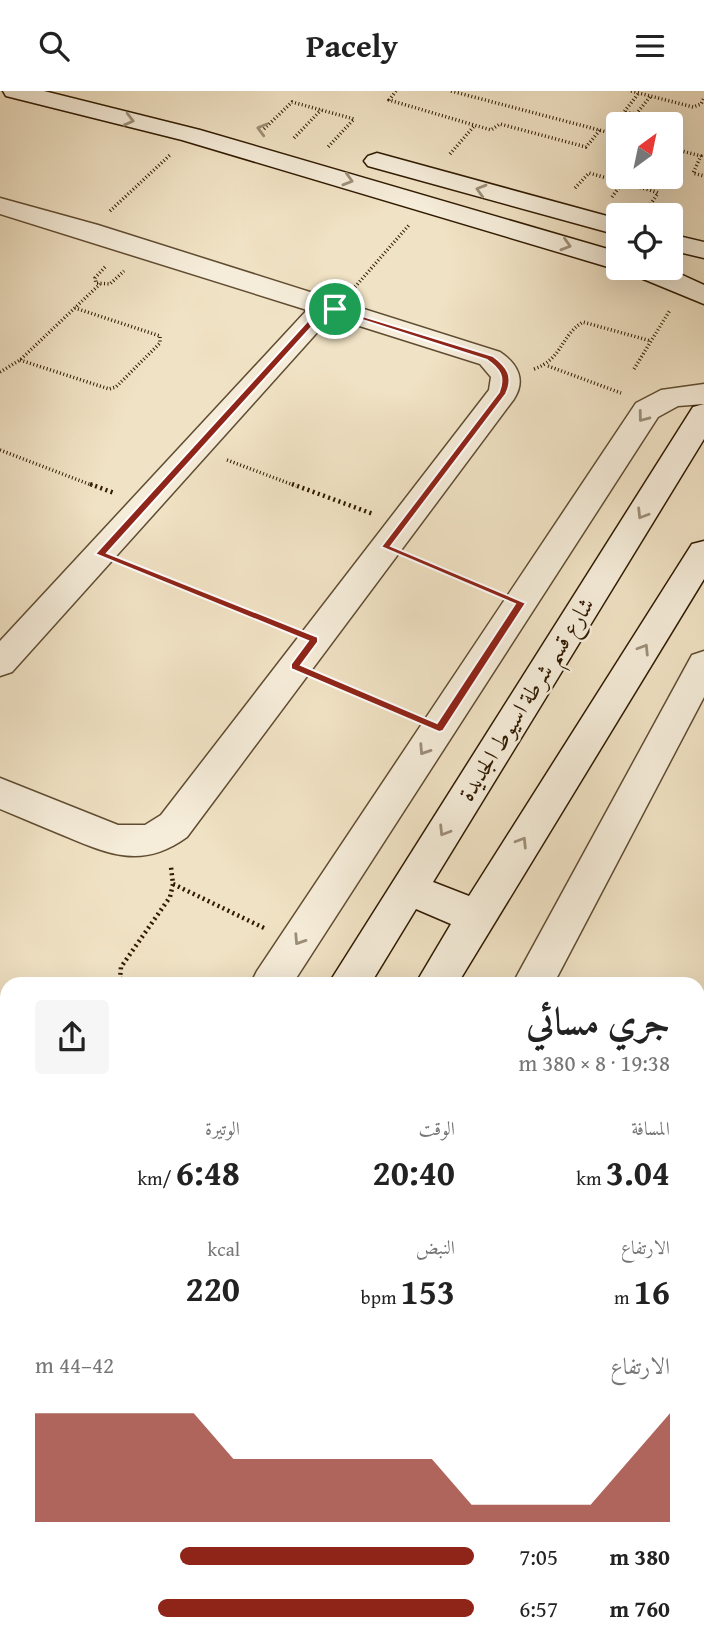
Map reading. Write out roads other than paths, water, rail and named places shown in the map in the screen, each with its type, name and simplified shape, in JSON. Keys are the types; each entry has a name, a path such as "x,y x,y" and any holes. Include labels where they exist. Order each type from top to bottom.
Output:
{"street":[{"path":"15,91 191,135 606,257"},
{"path":"172,105 263,129"},
{"path":"294,138 606,224"},
{"path":"0,206 88,231 490,358 500,365 506,374 507,383 503,392 174,826 147,841 130,843 114,840 0,793"},
{"path":"683,245 704,250"},
{"path":"669,280 694,291"},
{"path":"0,663 197,448 331,307"},
{"path":"275,977 647,410 672,397 704,394"},
{"name":"شارع قسم شرطة اسيوط الجديدة","path":"353,977 704,414"},
{"path":"439,977 704,552"},
{"path":"536,977 704,664"},
{"path":"408,889 475,916"}]}
